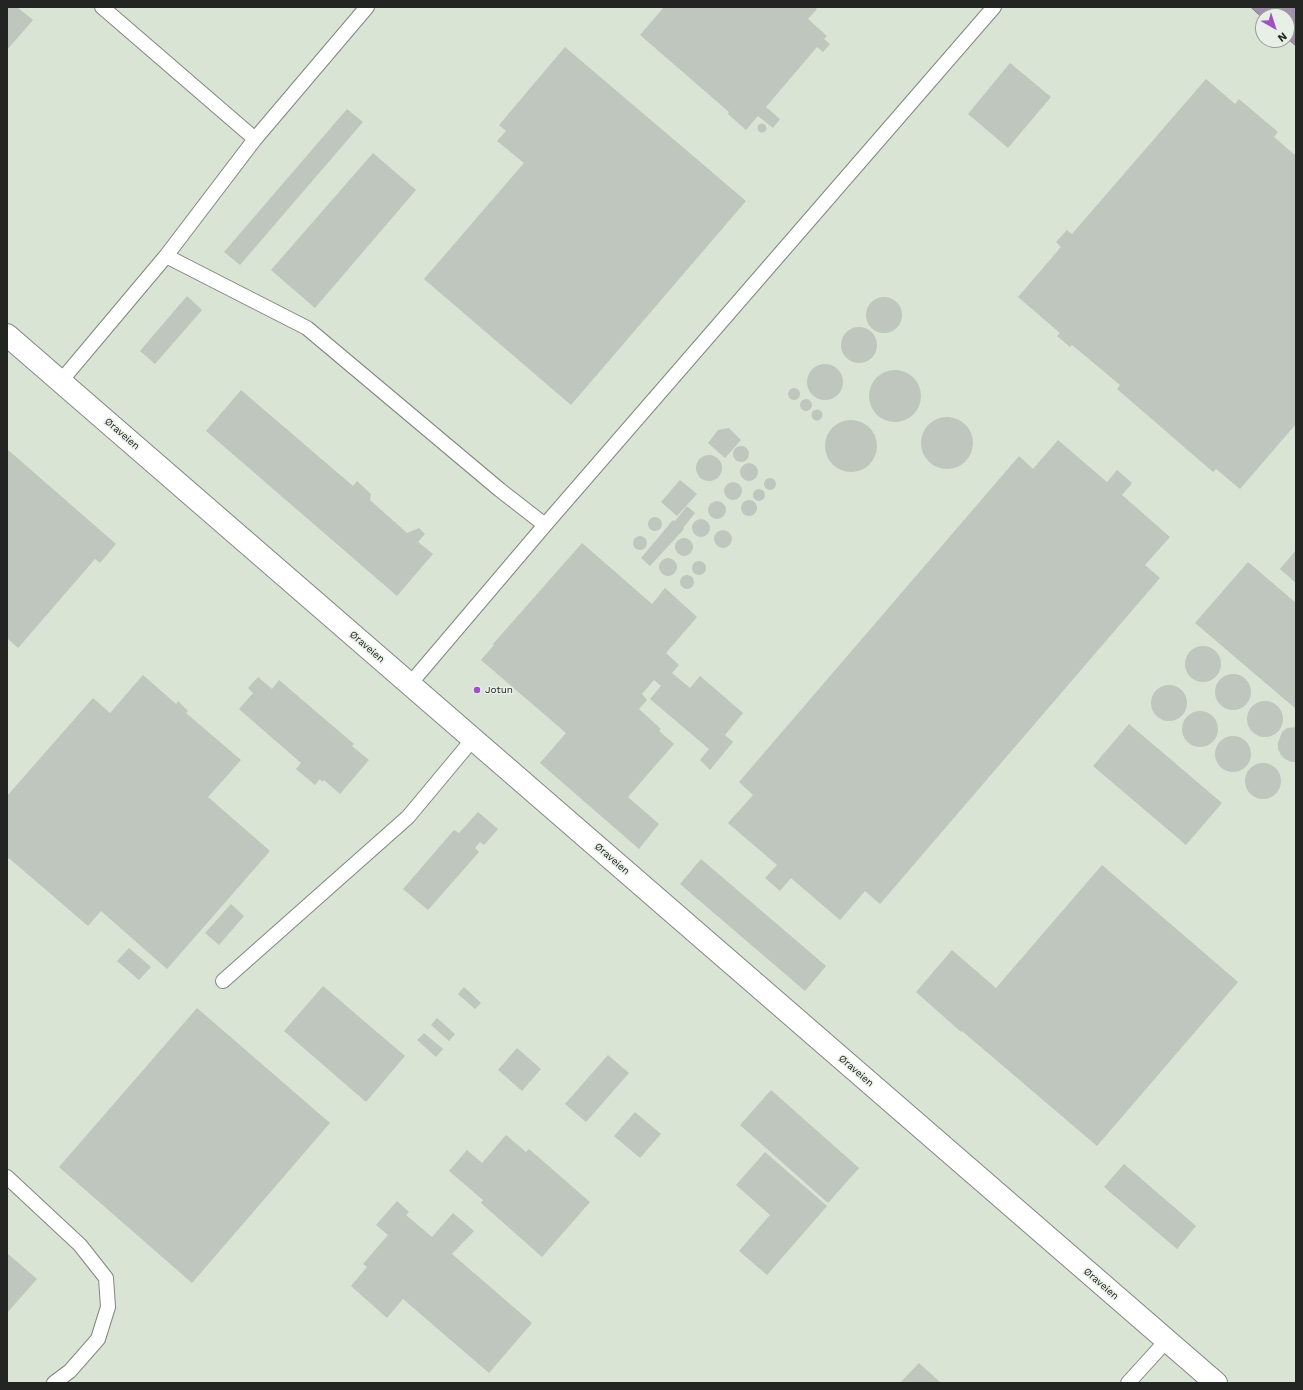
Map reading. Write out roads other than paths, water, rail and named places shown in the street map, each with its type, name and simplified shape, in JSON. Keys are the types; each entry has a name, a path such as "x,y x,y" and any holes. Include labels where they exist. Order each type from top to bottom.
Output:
{"street":[{"name":"Øraveien","path":"7,336 61,381 1216,1383"}],"lane":[{"path":"102,7 255,139"},
{"path":"61,381 166,256 255,139 367,7"},
{"path":"410,684 545,525 994,7"},
{"path":"166,256 307,328 500,490 545,525"},
{"path":"223,981 408,817 473,739"},
{"path":"7,1177 80,1245 106,1278 108,1307 98,1339 70,1371 54,1383"},
{"path":"1128,1383 1167,1340"}],"place":[{"name":"Jotun","path":"477,690"}]}
